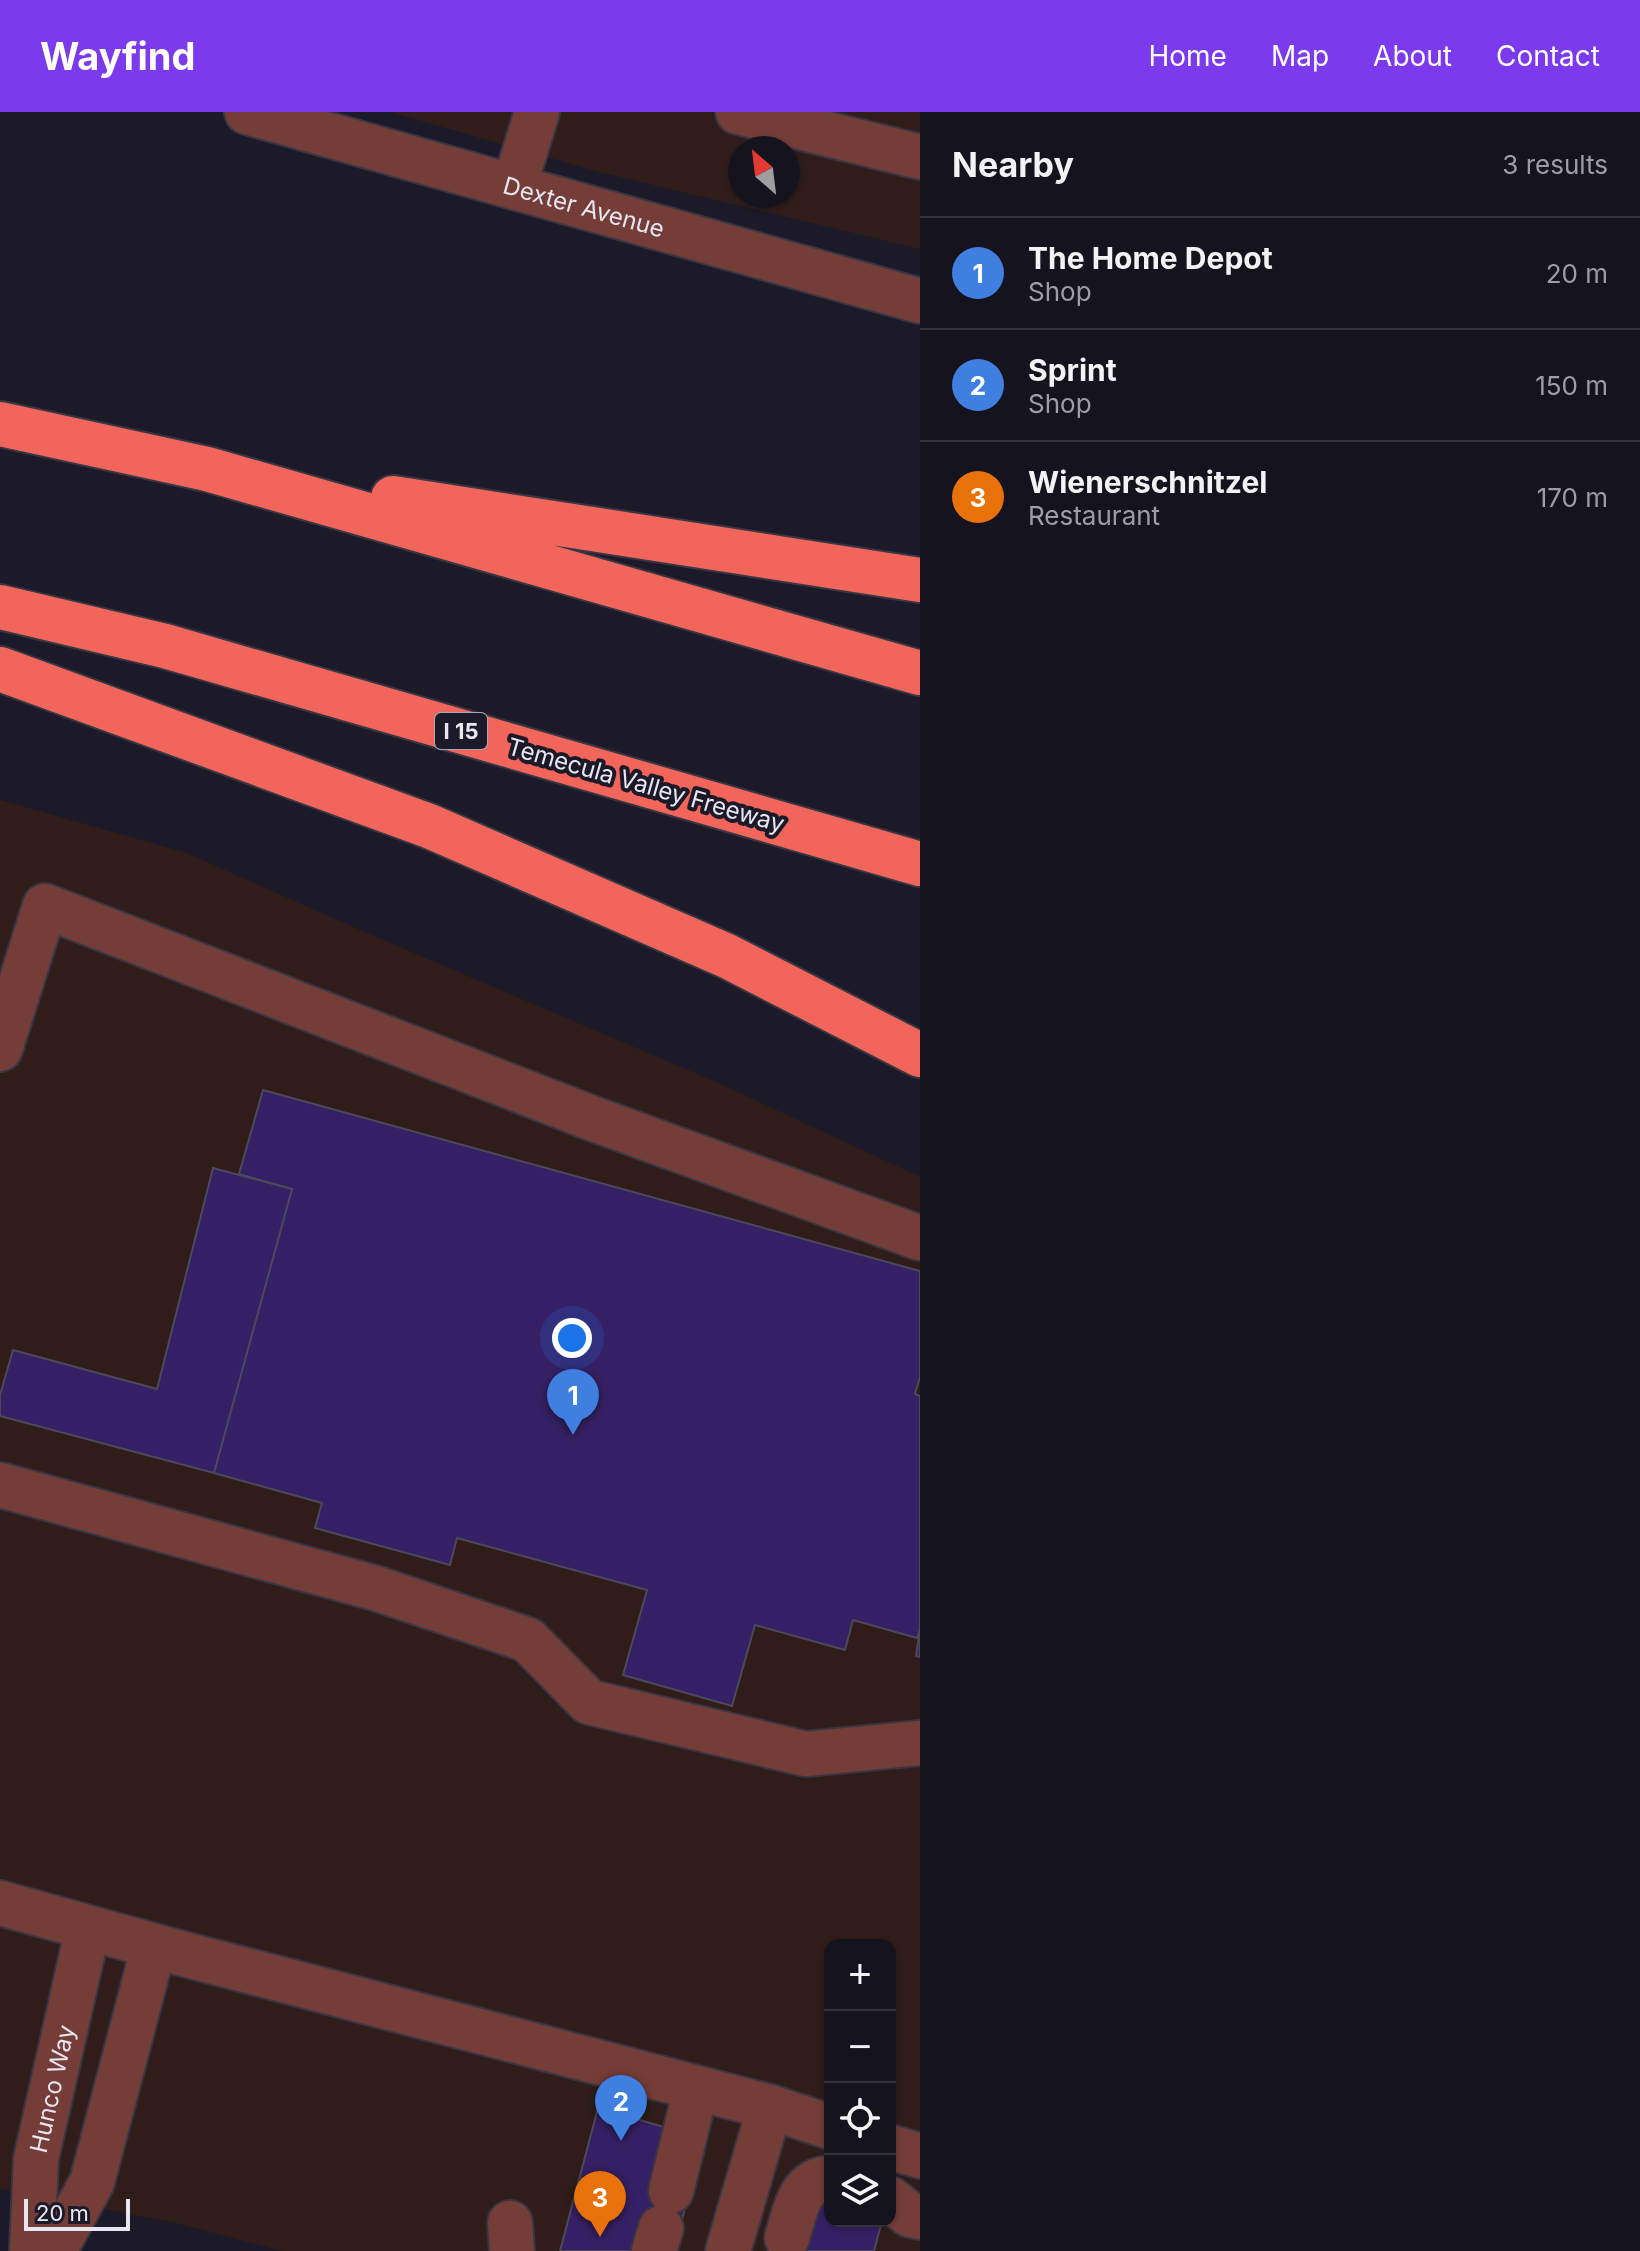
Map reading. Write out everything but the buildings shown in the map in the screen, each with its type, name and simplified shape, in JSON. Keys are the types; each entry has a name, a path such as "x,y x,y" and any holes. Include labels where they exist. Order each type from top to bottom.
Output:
{"highway":[{"path":"0,424 207,469 920,580"},
{"path":"207,469 920,673"},
{"name":"Temecula Valley Freeway","path":"0,607 165,646 920,864"},
{"path":"0,669 429,826 727,956 920,1055"}],"street":[{"name":"Dexter Avenue","path":"247,112 920,301"},
{"path":"514,187 537,112"},
{"path":"738,112 920,157"},
{"path":"0,1049 45,906 580,1113 920,1238"},
{"path":"0,1485 375,1588 528,1640 589,1702 806,1754 920,1743"},
{"path":"0,1903 770,2107 824,2125"},
{"name":"Hunco Way","path":"32,2251 36,2159 88,1928"},
{"path":"54,2251 92,2182 154,1946"},
{"path":"662,2223 696,2089"},
{"path":"728,2251 770,2107"},
{"path":"896,2149 920,2156"},
{"path":"787,2238 804,2190 817,2180 824,2179"},
{"path":"896,2204 910,2215 920,2217"}],"shaded area":[{"path":"390,112 920,112 920,249 749,208 800,208 800,136 728,136 728,203 599,172"},
{"path":"0,800 184,852 714,1081 920,1177 920,2251 282,2251 176,2223 0,2189"}],"place":[{"name":"The Home Depot","path":"573,1435"},
{"name":"Sprint","path":"621,2141"},
{"name":"Wienerschnitzel","path":"600,2237"}]}
